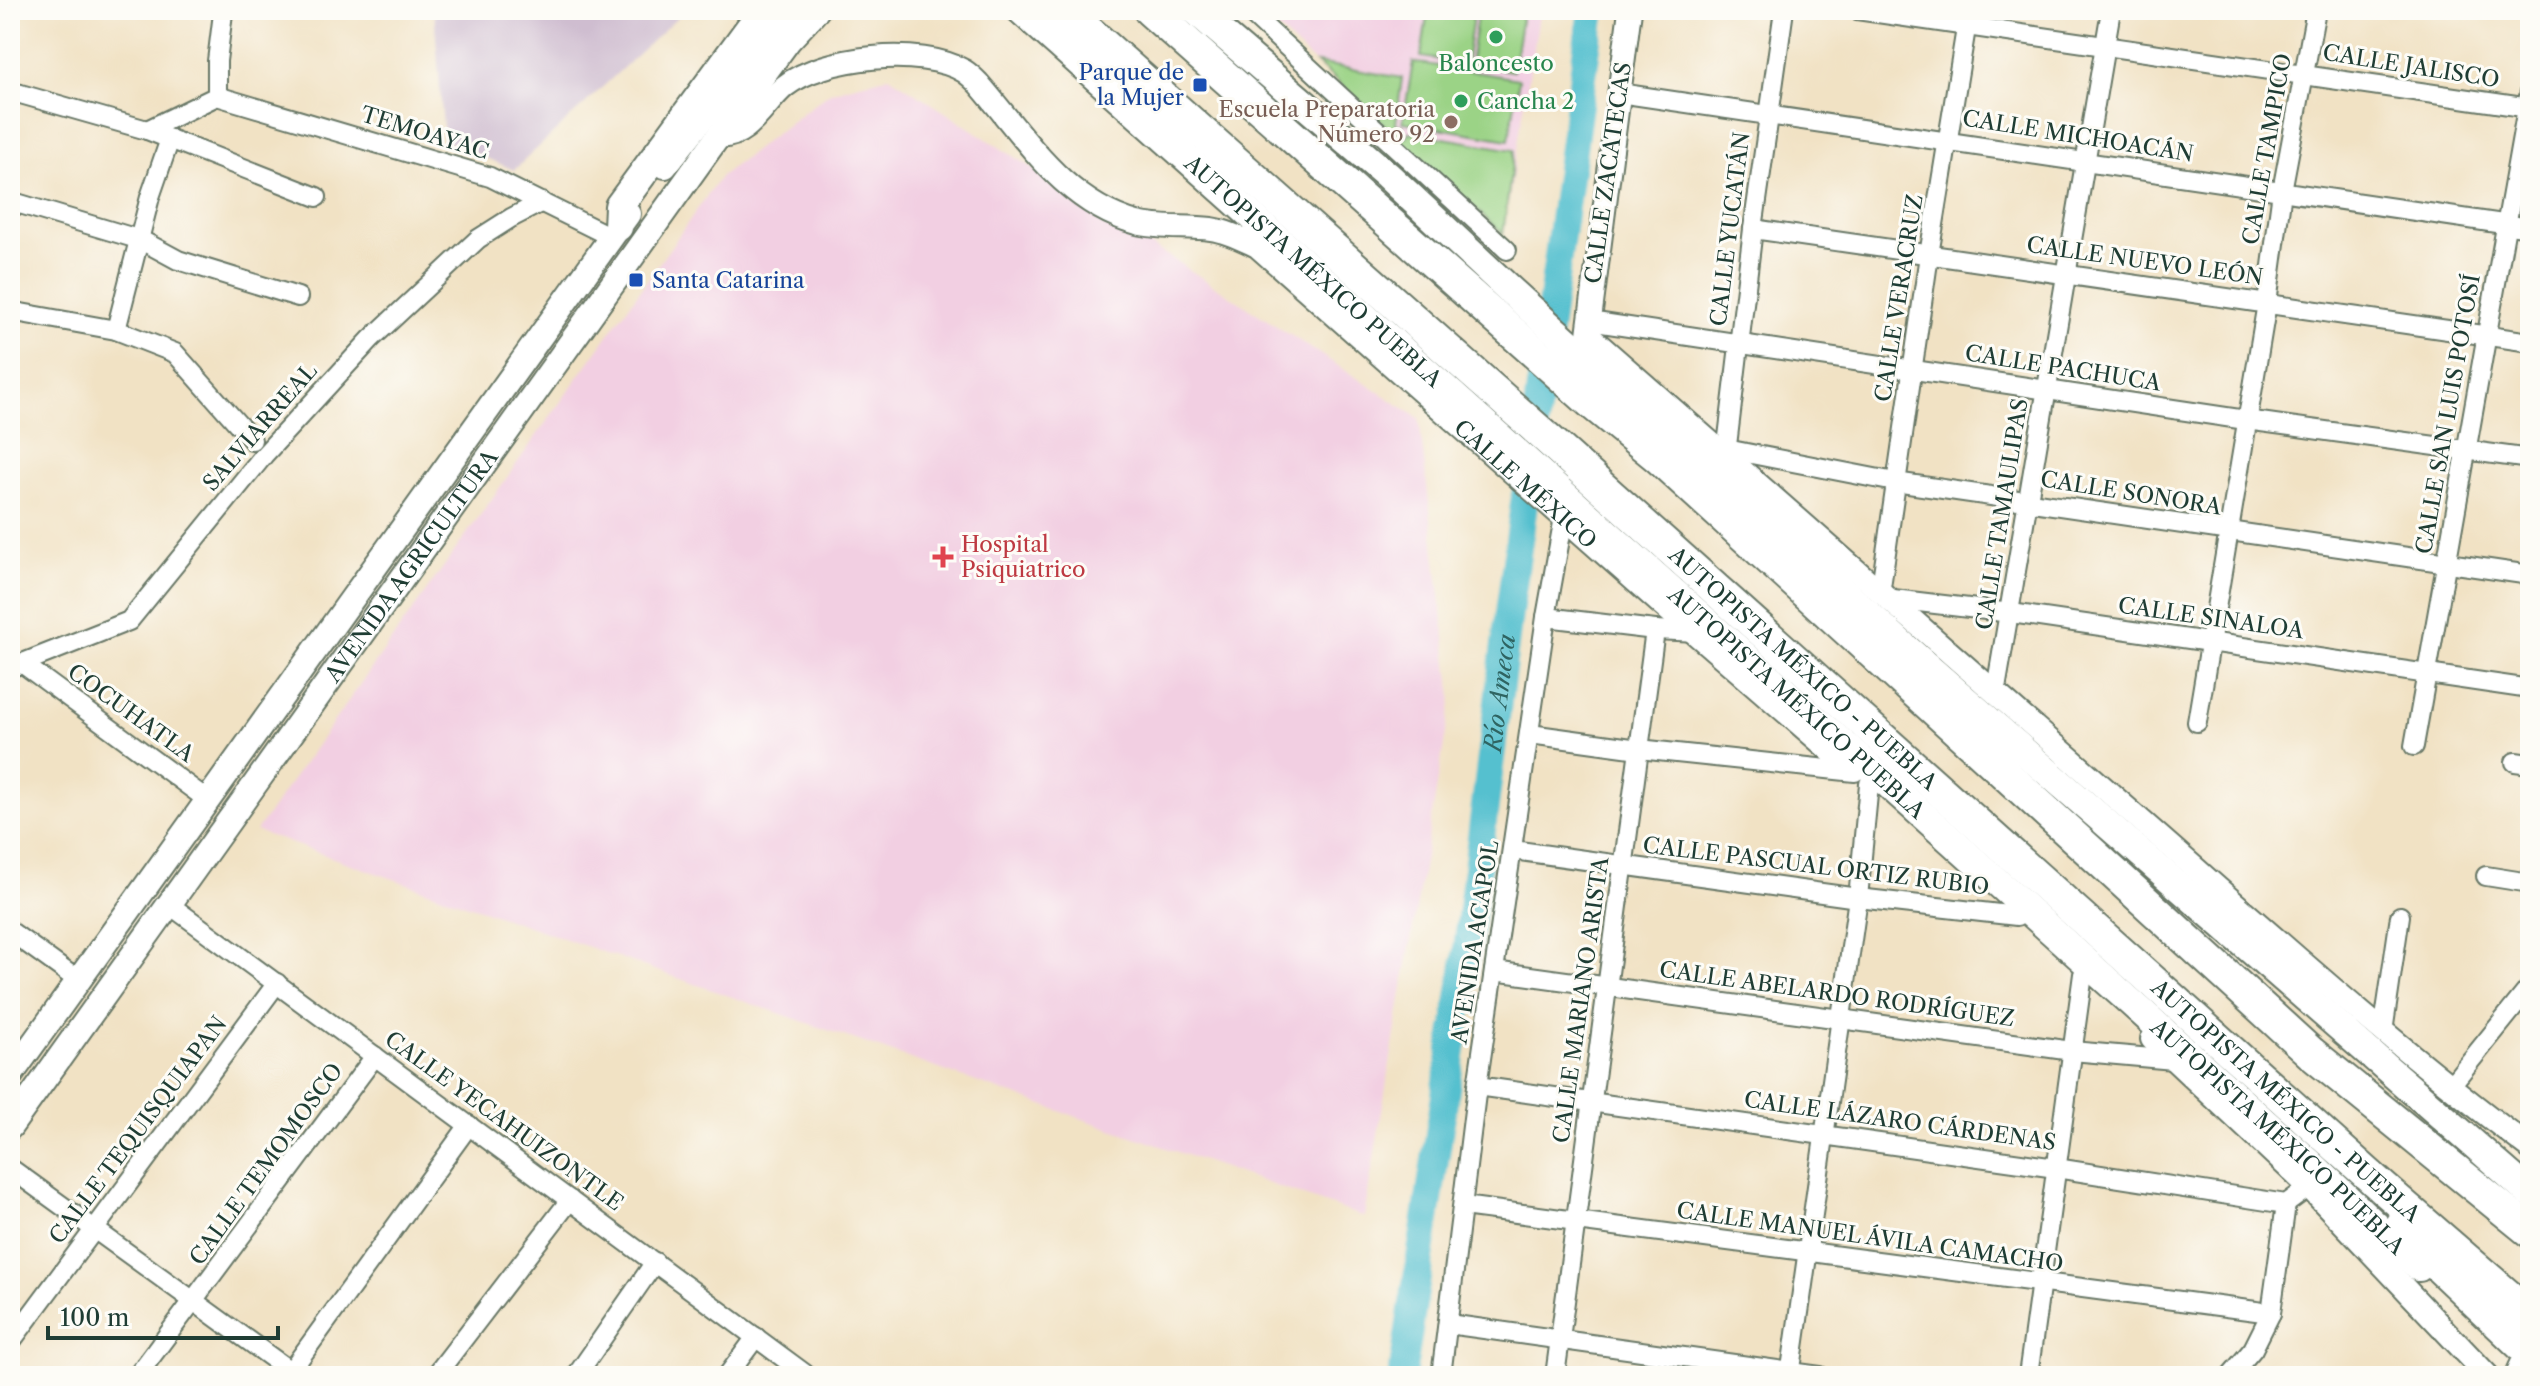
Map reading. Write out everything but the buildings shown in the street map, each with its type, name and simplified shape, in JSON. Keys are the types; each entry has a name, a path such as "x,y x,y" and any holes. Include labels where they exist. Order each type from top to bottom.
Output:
{"highway":[{"path":"614,232 619,206 763,10"},
{"name":"AUTOPISTA MÉXICO PUEBLA","path":"1021,10 1066,25 1564,510 2301,1155 2523,1366"},
{"path":"1150,10 1504,326 1657,456 2311,1053 2530,1231"},
{"path":"1195,10 1387,175 1598,369 1918,643 2530,1193"},
{"name":"AUTOPISTA MÉXICO - PUEBLA","path":"1066,25 1550,441 2382,1187 2530,1315"},
{"path":"2382,1187 2406,1235 2523,1366"}],"main road":[{"name":"AVENIDA AGRICULTURA","path":"10,1076 614,232 787,10"},
{"name":"AVENIDA AGRICULTURA","path":"10,1127 718,136 789,40 817,10"}],"street":[{"path":"1247,10 1507,250"},
{"name":"CALLE ZACATECAS","path":"1588,328 1630,10"},
{"name":"CALLE YUCATÁN","path":"1726,452 1784,10"},
{"name":"CALLE JALISCO","path":"1857,10 1968,18 2105,46 2529,102"},
{"name":"CALLE TAMAULIPAS","path":"1995,695 2111,10"},
{"name":"CALLE TAMPICO","path":"2197,722 2267,303 2282,191 2316,10"},
{"path":"147,130 217,96 217,61 223,13"},
{"name":"CALLE VERACRUZ","path":"1882,596 1895,482 1968,18"},
{"name":"CALLE MÉXICO","path":"718,136 736,135 783,87 802,74 827,65 875,57 941,62 964,70 1056,177 1110,214 1151,225 1213,230 1257,246 1490,440"},
{"path":"10,91 147,130 317,197"},
{"name":"CALLE MICHOACÁN","path":"1619,93 2530,228"},
{"name":"TEMOAYAC","path":"217,96 490,177 614,232"},
{"name":"CALLE SAN LUIS POTOSÍ","path":"2414,746 2529,102"},
{"path":"116,330 150,197 170,139"},
{"path":"10,201 141,240 178,260 298,297"},
{"name":"SALVIARREAL","path":"17,666 129,621 264,455 371,339 478,239 542,202"},
{"name":"CALLE NUEVO LEÓN","path":"1753,229 2530,342"},
{"path":"10,311 116,330 175,353 252,440"},
{"path":"1588,328 1882,596 1918,643 1995,695 2383,1032 2520,1137 2530,1148"},
{"name":"CALLE PACHUCA","path":"1588,328 1740,344 2530,459"},
{"name":"CALLE SONORA","path":"1726,452 1895,482 2530,575"},
{"name":"CALLE MÉXICO","path":"1564,510 1615,561"},
{"name":"AVENIDA ACAPOL","path":"1441,1376 1477,1086 1564,510"},
{"name":"AUTOPISTA MÉXICO PUEBLA","path":"1615,561 1703,630 1862,778 2083,974 2309,1187 2488,1376"},
{"name":"CALLE SINALOA","path":"1882,596 2530,689"},
{"path":"1546,617 1655,630 1703,630"},
{"name":"CALLE MARIANO ARISTA","path":"1555,1376 1655,630"},
{"name":"COCUHATLA","path":"17,666 209,801"},
{"path":"1530,734 1862,778 1858,898 1790,1374"},
{"name":"CALLE PASCUAL ORTIZ RUBIO","path":"1513,850 1858,898 2017,916"},
{"path":"2486,876 2530,883"},
{"name":"CALLE YECAHUIZONTLE","path":"170,905 808,1376"},
{"path":"2383,1032 2400,916"},
{"path":"10,931 79,981"},
{"name":"CALLE ABELARDO RODRÍGUEZ","path":"1494,971 2072,1051 2174,1060"},
{"path":"2028,1376 2083,974"},
{"name":"CALLE TEQUISQUIAPAN","path":"10,1343 277,983"},
{"path":"2451,1085 2527,996"},
{"name":"CALLE TEMOMOSCO","path":"137,1376 375,1056"},
{"name":"CALLE LÁZARO CÁRDENAS","path":"1477,1086 2056,1168 2286,1204"},
{"path":"10,1168 292,1374 469,1125"},
{"path":"2230,1376 2253,1349 2271,1313 2286,1204 2309,1187"},
{"path":"435,1376 570,1200"},
{"name":"CALLE MANUEL ÁVILA CAMACHO","path":"1463,1206 2040,1285 2271,1313"},
{"path":"576,1376 655,1262"},
{"path":"1448,1324 1820,1376"},
{"path":"727,1376 756,1337"}],"shaded area":[{"path":"434,10 685,10 514,170 444,140"},
{"name":"Escuela Preparatoria Número 92","path":"1257,10 1540,10 1503,234"},
{"name":"Hospital Psiquiatrico","path":"889,76 1419,418 1452,697 1364,1217 256,831 721,176 830,92"}],"green space":[{"path":"1428,10 1474,10 1466,64 1421,57"},
{"name":"Baloncesto","path":"1478,10 1523,10 1513,71 1470,65"},
{"name":"Cancha 2","path":"1413,62 1519,79 1509,140 1403,122"},
{"path":"1317,63 1402,78 1396,124 1403,126 1402,136 1407,138 1408,132 1514,150 1503,234"}],"waterway":[{"name":"Río Ameca","path":"1402,1376 1466,958 1509,613 1592,10"}],"place":[{"name":"Baloncesto","path":"1496,37"},
{"name":"Parque de la Mujer","path":"1200,85"},
{"name":"Cancha 2","path":"1461,101"},
{"name":"Escuela Preparatoria Número 92","path":"1451,122"},
{"name":"Santa Catarina","path":"636,280"},
{"name":"Hospital Psiquiatrico","path":"943,557"}]}
